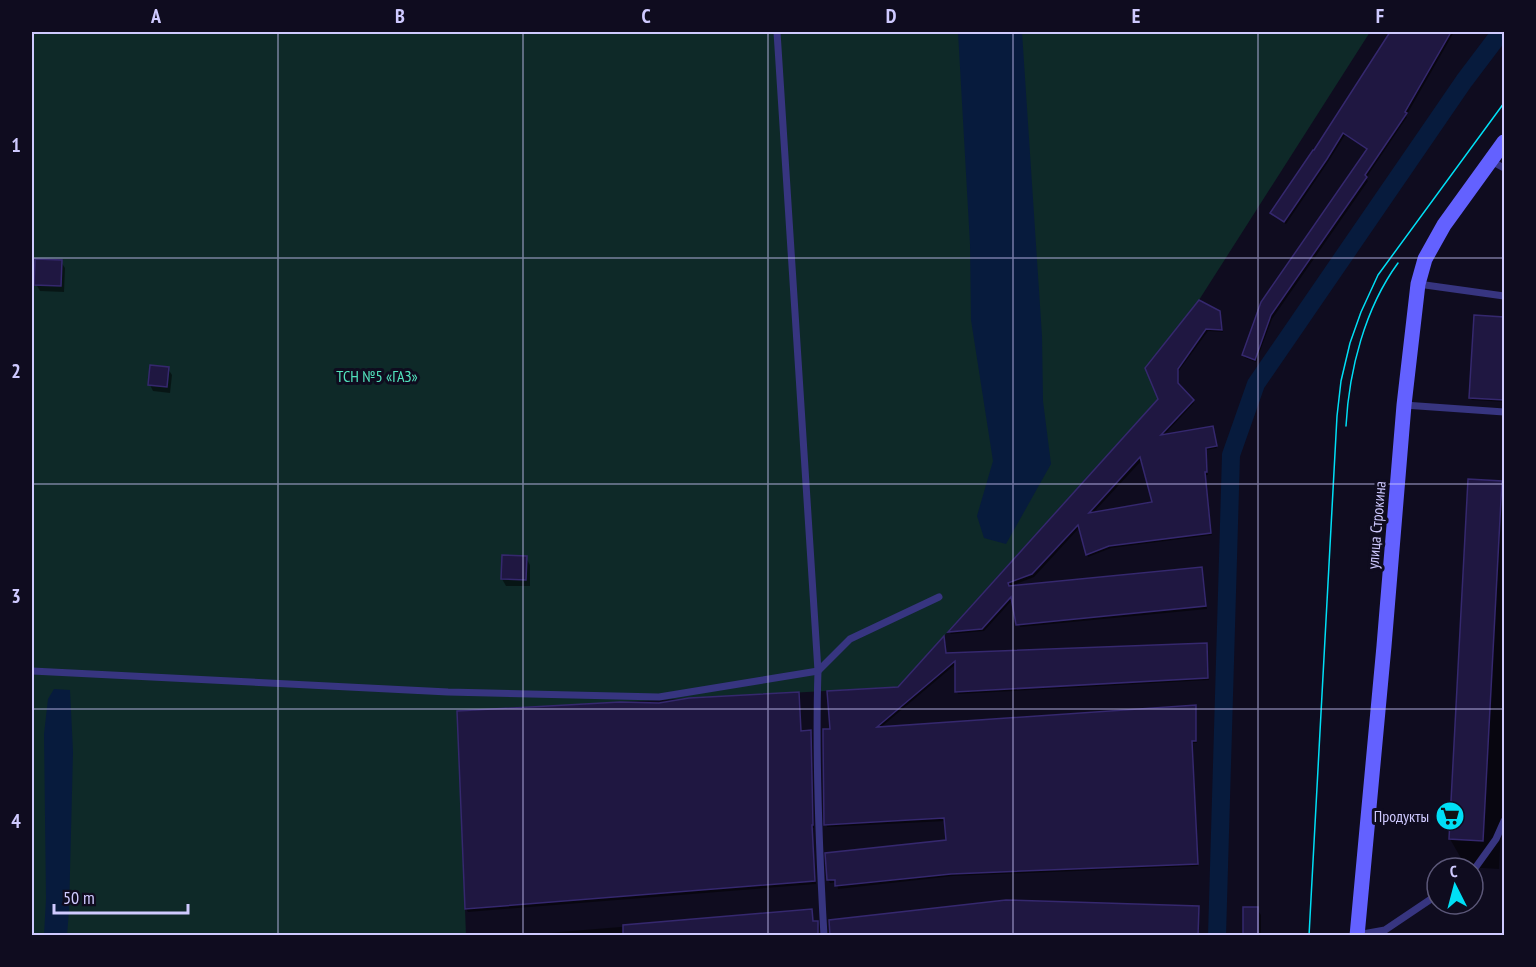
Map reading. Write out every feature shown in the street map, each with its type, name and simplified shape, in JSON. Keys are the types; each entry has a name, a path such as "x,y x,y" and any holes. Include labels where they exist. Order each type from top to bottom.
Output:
{"street":[{"name":"улица Строкина","path":"1357,935 1404,405 1418,284 1425,259 1444,225 1504,142"}],"lane":[{"path":"777,32 818,671 816,718 824,936"},
{"path":"1490,161 1504,168"},
{"path":"1418,284 1504,296"},
{"path":"1404,405 1504,412"},
{"path":"32,671 448,692 659,697 818,671 850,639 939,597"},
{"path":"1484,856 1496,839 1504,821"},
{"path":"1357,935 1385,930 1425,903"}],"green space":[{"name":"ТСН №5 «ГАЗ»","path":"32,32 1370,32 1199,300 1146,367 1158,399 898,687 458,711 466,936 32,935"}],"water":[{"path":"958,32 1022,32 1042,336 1043,401 1051,464 1006,544 984,538 977,516 993,461 971,320 970,244"},
{"path":"54,689 70,690 73,752 67,935 44,935 46,899 44,734 48,699"}],"building":[{"path":"1390,32 1451,32 1405,112 1407,113 1365,175 1367,177 1271,315 1255,360 1242,355 1261,302 1367,149 1343,133 1284,222 1270,213 1314,150"},
{"path":"35,259 62,260 61,286 34,285"},
{"path":"1199,300 1220,311 1222,330 1206,329 1178,369 1178,383 1194,400 1161,435 1213,426 1217,446 1206,448 1207,472 1205,472 1211,533 1109,546 1086,555 1078,525 1032,574 1008,583 1009,586 1202,567 1206,606 1016,625 1011,597 982,629 948,632 1158,399 1145,368","holes":["1140,457 1152,502 1089,513"]},
{"path":"1474,315 1504,317 1504,400 1469,398"},
{"path":"150,365 169,367 167,387 148,385"},
{"path":"1468,479 1502,481 1483,841 1449,839"},
{"path":"502,555 527,556 526,580 501,579"},
{"path":"944,636 946,653 1207,643 1208,678 955,692 955,661 877,727 1196,705 1196,741 1192,741 1198,864 951,874 835,886 835,880 827,880 825,853 946,840 944,818 824,825 823,737 823,729 830,729 827,691 898,687"},
{"path":"799,692 801,731 811,730 815,881 465,909 457,711 620,702 659,703 689,698"},
{"path":"1006,900 1199,906 1198,936 830,936 829,920"},
{"path":"1243,907 1258,907 1258,936 1243,936"},
{"path":"812,909 813,921 818,921 818,936 623,936 623,925"}],"waterway":[{"path":"1217,936 1231,455 1256,384 1464,81 1501,32"}],"tram line":[{"path":"1309,936 1337,416 1341,381 1350,343 1378,275 1504,103"},
{"path":"1346,426 1351,383 1361,340 1376,300 1398,263"}],"place":[{"name":"Продукты","path":"1450,816"}]}
